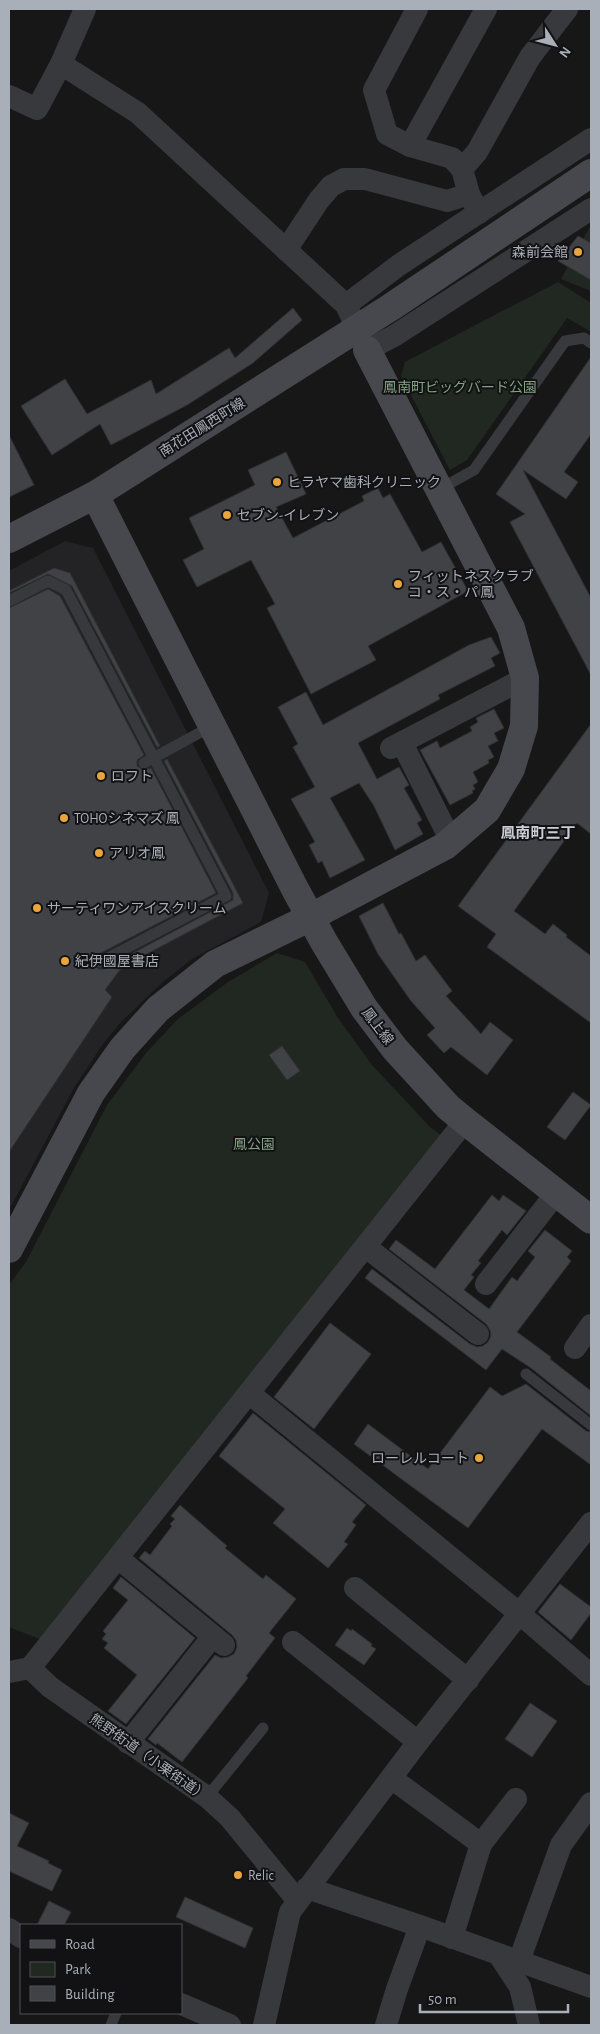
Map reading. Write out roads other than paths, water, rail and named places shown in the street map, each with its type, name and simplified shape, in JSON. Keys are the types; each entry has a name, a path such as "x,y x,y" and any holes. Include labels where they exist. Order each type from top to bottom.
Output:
{"street":[{"path":"9,96 37,109 61,64 85,9"},
{"path":"417,9 374,90 387,134 410,146 452,158 462,168 474,203"},
{"path":"410,146 486,9"},
{"path":"462,168 477,152 530,57 568,9"},
{"path":"9,1249 91,1093 122,1049 152,1016 215,964 311,917 452,841 486,810 511,770 524,726 525,678 511,628 357,328 286,250 138,113 61,64"},
{"path":"357,328 399,265 474,203 591,139"},
{"name":"南花田鳳西町線","path":"9,539 95,495 391,307 591,173"},
{"path":"286,250 319,200 331,186 344,179 365,179 447,201 474,203"},
{"path":"357,328 394,336 591,209"},
{"name":"鳳上線","path":"95,495 311,917 364,1008 396,1049 464,1121 591,1220"},
{"path":"452,841 396,745 525,678"},
{"path":"19,1670 118,1558 464,1121"},
{"path":"486,1284 557,1192"},
{"path":"366,1247 478,1334"},
{"path":"575,1348 591,1325"},
{"path":"249,1392 520,1614 591,1675"},
{"path":"264,2025 290,1912 418,1742 591,1523"},
{"path":"118,1558 218,1640 128,1743"},
{"path":"355,1588 468,1680"},
{"path":"292,1642 418,1742"},
{"name":"熊野街道（小栗街道）","path":"19,1670 50,1687 128,1743 180,1776 207,1797 230,1818 303,1894"},
{"path":"391,1778 481,1844"},
{"path":"452,1938 481,1844 516,1799"},
{"path":"528,2025 520,1987 509,1958 562,1845 591,1803"},
{"path":"303,1894 420,1926 591,1987"},
{"path":"386,2025 420,1926"},
{"path":"9,1929 20,1936"},
{"path":"182,2004 230,2025"}],"lane":[{"path":"440,489 474,470 565,341 584,338 591,343"},
{"path":"9,601 48,580 66,590 226,896 100,962"},
{"path":"144,763 212,726"},
{"path":"526,1374 591,1425"},
{"path":"207,1797 263,1728"}],"place":[{"name":"森前会館","path":"578,252"},
{"name":"ヒラヤマ歯科クリニック","path":"277,482"},
{"name":"セブン-イレブン","path":"227,515"},
{"name":"フィットネスクラブ コ・ス・パ 鳳","path":"398,584"},
{"name":"ロフト","path":"101,776"},
{"name":"TOHOシネマズ 鳳","path":"64,818"},
{"name":"アリオ鳳","path":"99,853"},
{"name":"サーティワンアイスクリーム","path":"37,908"},
{"name":"紀伊國屋書店","path":"65,961"},
{"name":"ローレルコート","path":"479,1458"},
{"name":"Relic","path":"238,1875"}],"district":[{"name":"鳳南町三丁","path":"538,833"}],"park label":[{"name":"鳳南町ビッグバード公園","path":"460,387"},
{"name":"鳳公園","path":"254,1144"}]}
